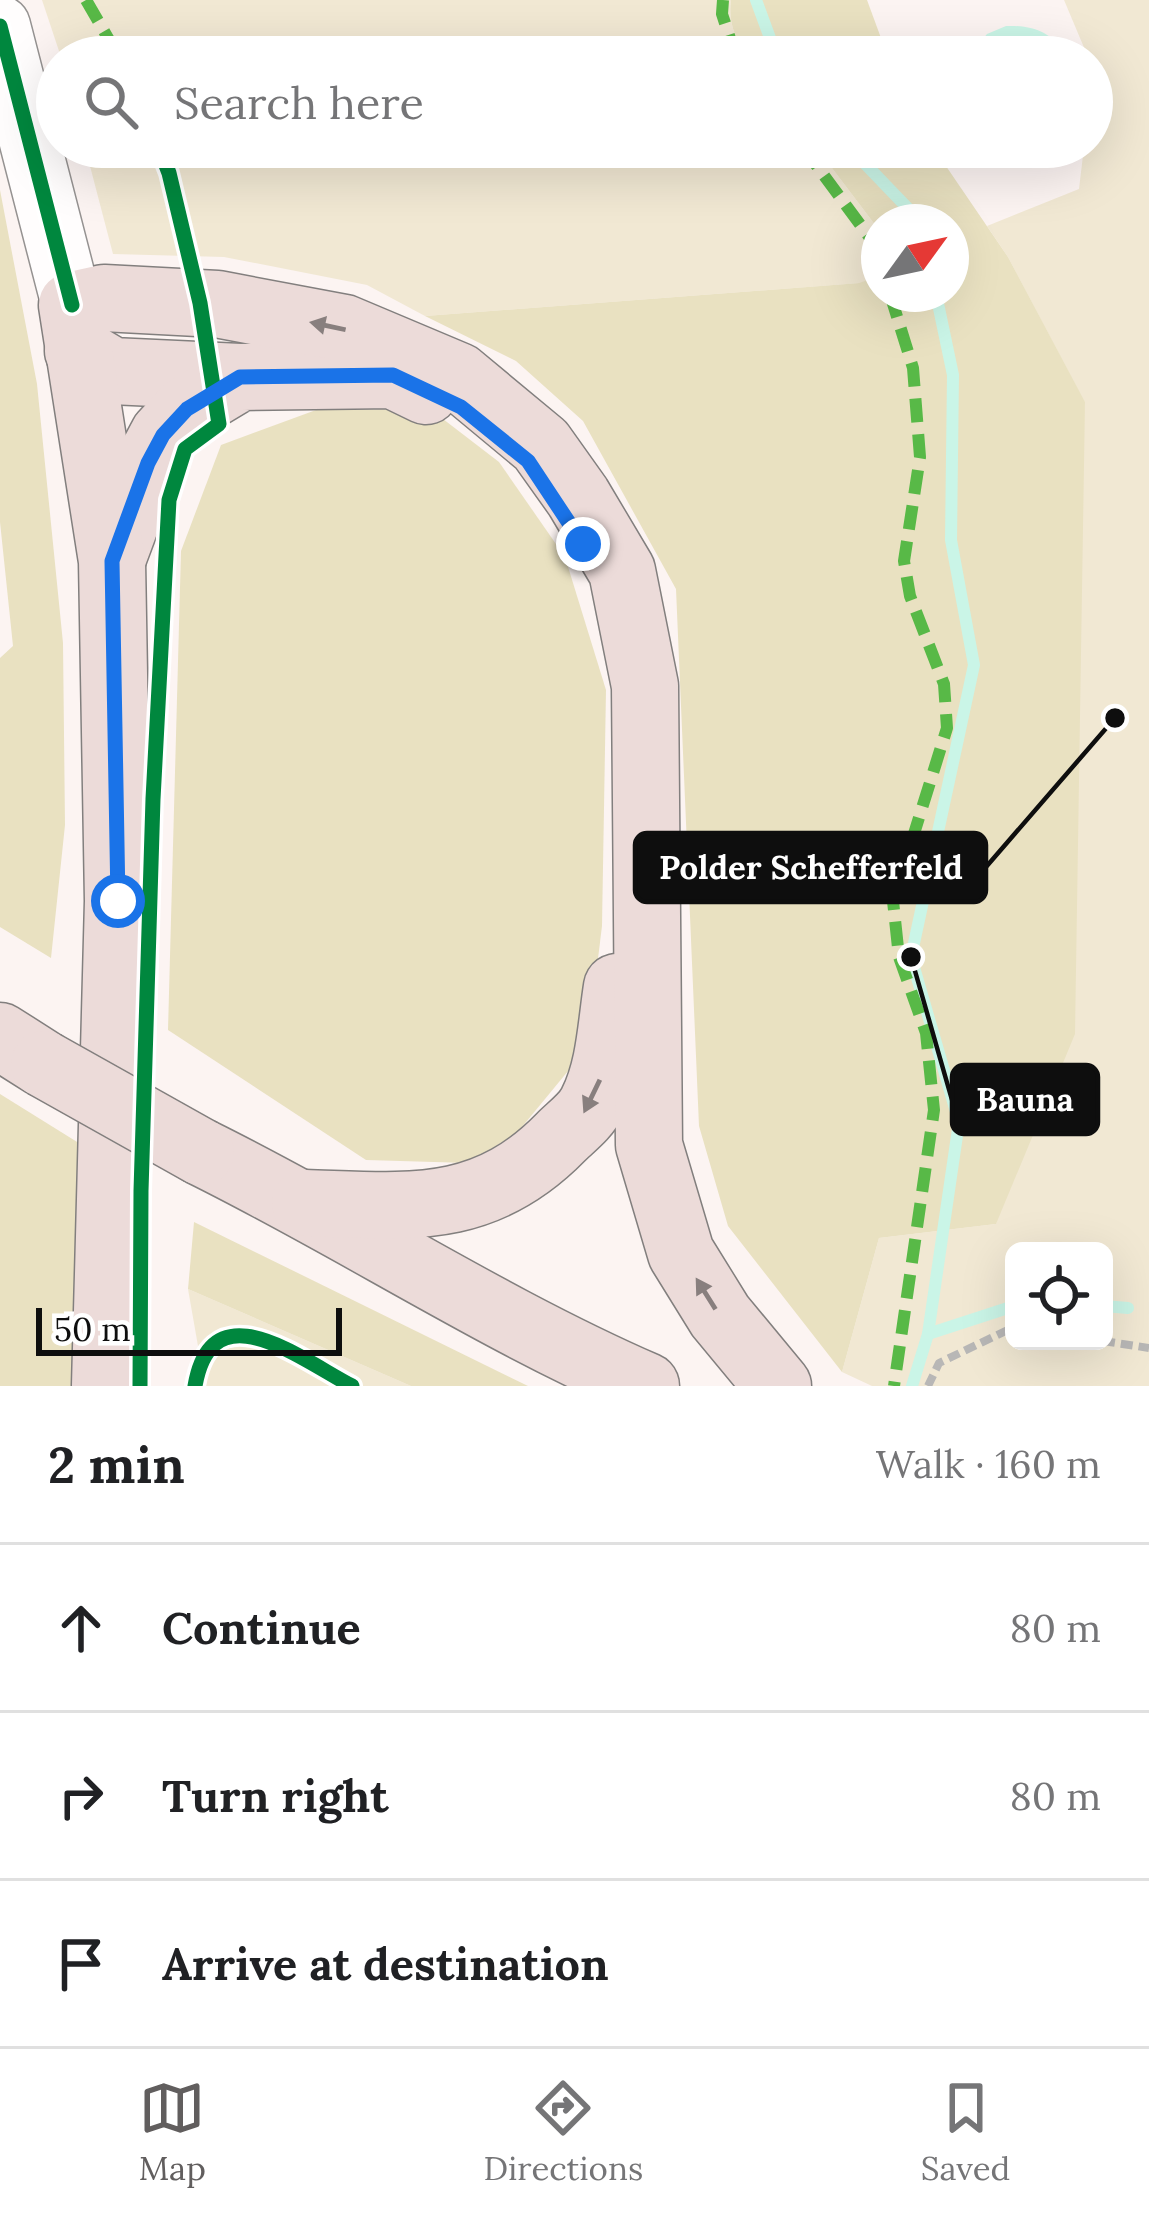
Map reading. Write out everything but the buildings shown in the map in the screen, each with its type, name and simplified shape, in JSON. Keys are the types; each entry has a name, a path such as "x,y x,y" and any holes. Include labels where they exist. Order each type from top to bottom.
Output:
{"main road":[{"path":"75,328 104,298 217,304 344,328 458,376 541,445 578,497 622,571 645,686 649,1144 681,1253 720,1316 778,1386"},
{"path":"75,328 112,371 240,377 393,375 461,407 528,461 583,544 618,650 626,773 619,967 607,1062 591,1106 542,1156 488,1191 421,1206 305,1203"},
{"path":"75,328 112,561 118,901 105,1386"},
{"path":"112,561 163,435 187,409 240,377"},
{"path":"22,1050 575,1355 646,1386"}],"street":[{"path":"0,26 75,328"}],"path":[{"path":"928,1386 940,1363 1005,1331"},
{"path":"1113,1343 1149,1348"}],"shaded area":[{"path":"42,0 731,0 736,36 54,36"},
{"path":"731,0 867,0 880,36 736,36"},
{"path":"1064,0 1149,0 1149,1386 872,1386 842,1372 879,1238 996,1224 1085,403 987,226 1079,189 1082,168 1113,168 1113,36 1079,36"},
{"path":"1006,26 1047,36 985,36"},
{"path":"90,168 832,168 861,206 860,283 425,316 367,285 224,257 113,254"},
{"path":"832,168 947,168 1008,257 1085,402 1075,1034 996,1224 879,1238 842,1372 728,1226 699,1126 676,589 583,421 516,361 425,316 859,283 861,312 969,312 969,204 861,206"},
{"path":"0,190 37,384 63,643 65,825 51,958 0,927 0,658 13,646 0,522"},
{"path":"430,409 499,462 565,557 606,690 602,926 587,1048 517,1133 468,1163 366,1160 168,1030 181,551 221,445 316,410"},
{"path":"0,1094 90,1150 79,1386 0,1386"},
{"path":"194,1222 528,1386 411,1386 188,1289"},
{"path":"188,1289 411,1386 205,1386"}],"waterway":[{"path":"756,0 769,36"},
{"path":"869,168 904,204"},
{"path":"912,1386 928,1334 959,1122 911,957 974,665 951,540 953,375 940,312"},
{"path":"1113,1307 1128,1308"},
{"path":"928,1334 1005,1309"}],"marked path":[{"path":"86,0 107,36"},
{"path":"723,0 729,36"},
{"path":"818,168 861,226"},
{"path":"894,1386 934,1110 926,1033 899,957 893,901 947,728 944,684 910,596 904,561 920,457 913,368 896,312"}],"cycle path":[{"path":"0,26 36,166"},
{"path":"37,168 72,305"},
{"path":"140,1386 153,799 169,500 185,449 219,424 200,303 167,168"},
{"path":"195,1386 204,1357 219,1341 238,1336 284,1348 352,1386"}],"place":[{"name":"Polder Schefferfeld","path":"1115,718"},
{"name":"Bauna","path":"911,957"}],"route":[{"path":"118,901 112,561 148,463 163,435 187,409 240,377 393,375 461,407 528,461 583,544"}]}
